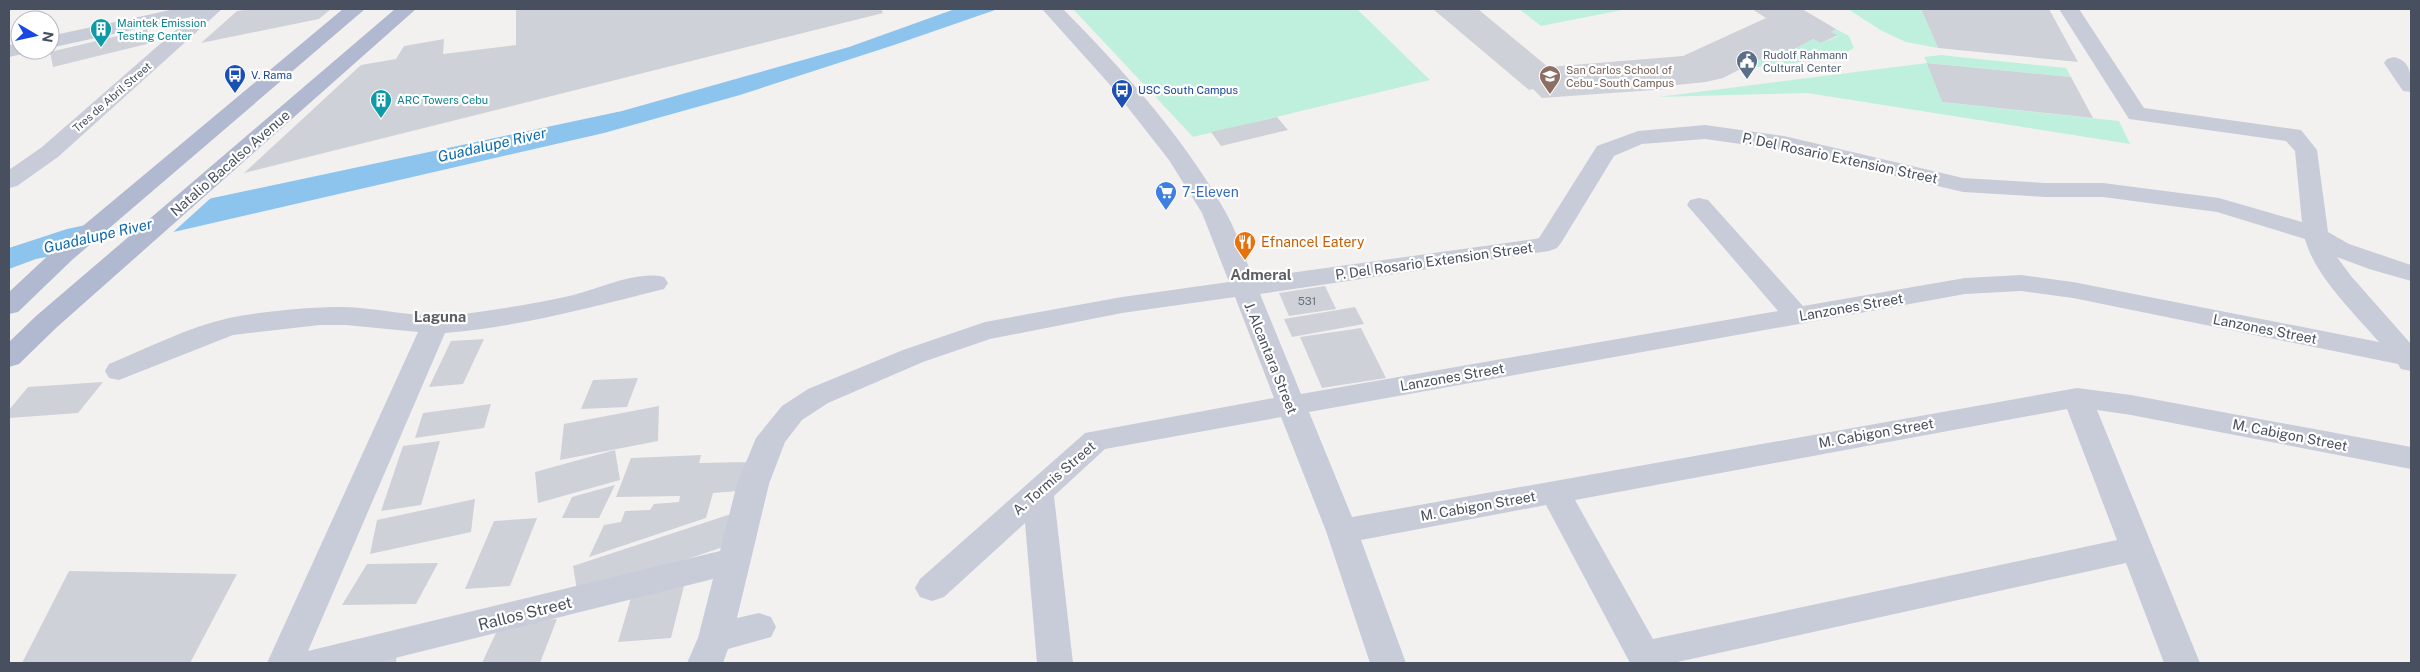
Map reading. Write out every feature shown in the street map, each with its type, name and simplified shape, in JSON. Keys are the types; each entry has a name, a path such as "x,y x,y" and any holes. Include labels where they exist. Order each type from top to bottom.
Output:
{"main road":[{"path":"9,306 63,256 355,9"},
{"name":"Natalio Bacalso Avenue","path":"9,358 46,322 205,186 406,9"},
{"path":"264,86 318,86"},
{"path":"145,186 205,186"}],"street":[{"path":"60,40 201,9"},
{"name":"Tres de Abril Street","path":"9,180 50,152 212,9"},
{"name":"J. Alcantara Street","path":"1052,9 1113,74 1188,168 1214,213 1342,531 1388,663"},
{"path":"2069,9 2137,114 2293,135 2306,150 2316,235 2321,252 2342,282 2410,359"},
{"path":"2402,65 2411,86"},
{"name":"P. Del Rosario Extension Street","path":"710,650 753,484 770,438 792,413 818,396 914,356 985,331 1122,304 1540,246 1548,243 1605,151 1638,138 1696,133 1730,135 1784,143 1963,184 2046,190 2103,190 2219,205 2277,221 2316,235 2340,249 2378,264 2411,273"},
{"path":"1699,206 1797,316"},
{"name":"Lanzones Street","path":"1290,405 1965,286 2021,283 2073,290 2410,359"},
{"path":"119,371 194,339 230,327 320,316 346,316 436,325 462,323 573,304 616,291 655,284"},
{"path":"285,663 436,325"},
{"path":"2077,398 2182,663"},
{"name":"M. Cabigon Street","path":"1342,531 2034,404 2077,398 2131,405 2411,458"},
{"name":"A. Tormis Street","path":"932,588 1096,440 1290,405"},
{"path":"1038,491 1055,663"},
{"path":"1555,492 1646,659 2136,548"},
{"name":"Rallos Street","path":"317,663 409,652 733,561"},
{"path":"710,650 759,627"}],"green space":[{"path":"1073,9 1357,9 1430,80 1193,137"},
{"path":"1519,9 1627,9 1541,26"},
{"path":"1848,9 1921,9 1938,48 1906,42 1882,31"},
{"path":"1836,29 1849,36 1854,48 1836,58 1740,69 1780,49 1789,52 1813,39 1821,43 1838,36 1831,32"},
{"path":"1941,55 2066,68 2071,77 1928,63 1942,102 2119,121 2130,144 1807,93 1658,97 1927,63 1924,57"}],"water":[{"name":"Guadalupe River","path":"955,9 998,9 740,95 604,133 178,231 36,259 9,269 9,248 67,229 622,111 849,47"}],"pier":[{"path":"212,197 171,234 46,259 91,221"}],"building":[{"path":"252,9 331,9 319,19 201,43 237,11"},
{"name":"ARC Towers Cebu","path":"516,9 881,9 883,13 244,173 361,65 396,59 404,46 444,39 443,54 516,45"},
{"path":"1433,9 1478,9 1548,67 1683,56 1766,18 1752,9 1802,9 1836,29 1831,32 1838,35 1821,43 1813,39 1789,52 1780,49 1723,78 1706,82 1666,86 1668,89 1542,98 1533,89 1529,90"},
{"path":"1921,9 2049,9 2078,62 1938,48"},
{"name":"Maintek Emission Testing Center","path":"147,29 151,43 53,67 52,60 60,60 60,50"},
{"path":"1927,63 2071,77 2093,118 1942,102"},
{"path":"1277,117 1288,130 1221,146 1211,132"},
{"path":"1325,286 1336,309 1289,316 1279,293"},
{"path":"1355,307 1364,324 1292,337 1284,319"},
{"path":"1361,328 1386,378 1322,388 1300,337"},
{"path":"484,339 463,384 429,387 451,341"},
{"path":"638,378 627,407 581,409 593,380"},
{"path":"103,382 78,413 9,418 9,410 28,387"},
{"path":"491,404 484,428 415,438 423,413"},
{"path":"659,406 658,441 560,460 564,424"},
{"path":"440,441 421,505 381,511 403,446"},
{"path":"615,450 620,480 538,503 535,472"},
{"path":"701,455 699,463 747,462 738,491 713,493 706,518 589,557 604,525 621,522 625,511 650,510 654,504 679,502 680,496 616,497 631,458"},
{"path":"615,485 599,518 562,518 572,497"},
{"path":"475,499 471,532 370,554 377,520"},
{"path":"731,514 726,546 578,596 573,566"},
{"path":"537,518 510,586 465,589 494,521"},
{"path":"438,563 416,604 342,605 367,564"},
{"path":"69,571 237,574 190,663 22,663"},
{"path":"684,586 671,638 618,642 633,591"},
{"path":"557,619 540,663 482,663 501,622"},
{"path":"397,653 396,663 359,663"}],"place":[{"name":"Maintek Emission Testing Center","path":"101,48"},
{"name":"Rudolf Rahmann Cultural Center","path":"1747,80"},
{"name":"V. Rama","path":"235,94"},
{"name":"San Carlos School of Cebu - South Campus","path":"1550,95"},
{"name":"USC South Campus","path":"1122,109"},
{"name":"ARC Towers Cebu","path":"381,119"},
{"name":"7-Eleven","path":"1166,211"},
{"name":"Efnancel Eatery","path":"1245,261"}],"district":[{"name":"Admeral","path":"1261,275"},
{"name":"Laguna","path":"440,317"}]}
